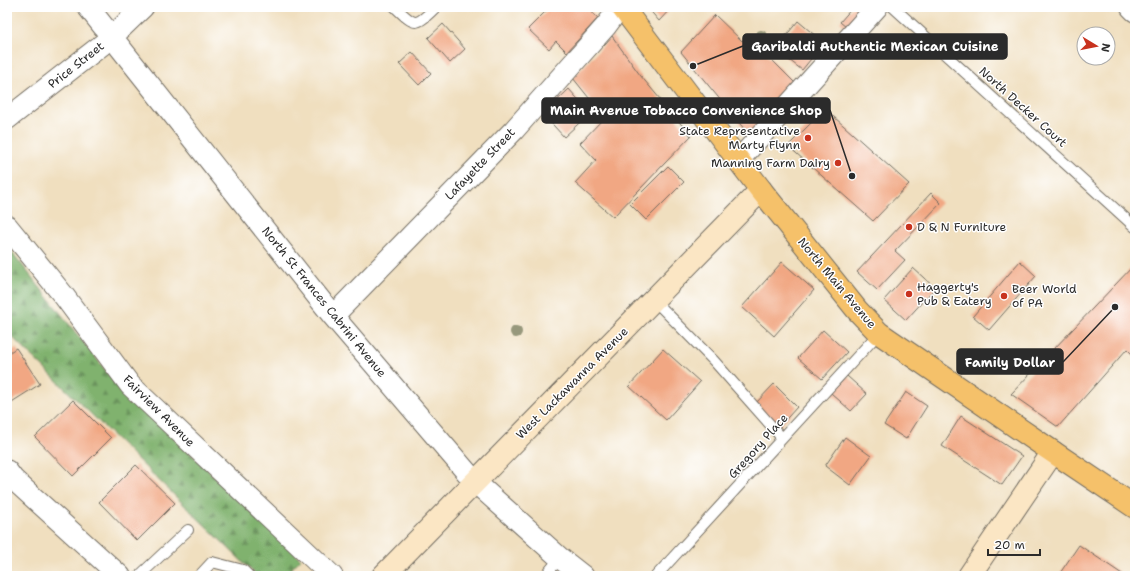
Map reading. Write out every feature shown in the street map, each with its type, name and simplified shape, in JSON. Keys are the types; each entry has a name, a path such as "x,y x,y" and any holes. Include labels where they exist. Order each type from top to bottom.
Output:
{"main road":[{"name":"North Main Avenue","path":"621,7 738,161 857,310 879,333 1135,506"},
{"name":"West Lackawanna Avenue","path":"383,576 761,190"},
{"path":"969,576 1054,452"}],"street":[{"name":"North St Frances Cabrini Avenue","path":"88,7 333,316 475,482 560,558 583,576"},
{"name":"Price Street","path":"7,119 112,37 143,7"},
{"name":"Lafayette Street","path":"333,316 514,130 621,7"},
{"path":"738,161 877,7"},
{"path":"1131,7 1135,11"},
{"name":"Fairview Avenue","path":"7,226 64,296 130,385 332,576"},
{"path":"7,471 13,479 120,576"}],"lane":[{"path":"394,7 409,21 414,23 418,22 436,7"},
{"name":"North Decker Court","path":"893,7 1135,227"},
{"path":"654,300 714,361 782,438"},
{"name":"Gregory Place","path":"656,576 879,333"},
{"path":"139,576 188,530"},
{"path":"544,576 560,558"},
{"path":"199,576 212,562 242,570 249,576"}],"green space":[{"path":"7,246 111,377 301,559 284,576 257,576 7,332"}],"building":[{"path":"550,7 586,7 598,18 567,52 556,41 549,49 528,29"},
{"path":"647,7 672,7 659,21"},
{"path":"853,7 873,7 852,32 840,22"},
{"path":"715,15 742,41 748,36 796,84 750,136 681,52"},
{"path":"798,21 824,43 802,70 775,49"},
{"path":"443,24 465,49 450,63 428,38"},
{"path":"612,36 640,75 691,136 613,217 575,183 596,160 580,143 603,119 599,115 601,113 573,78"},
{"path":"412,52 431,73 419,85 399,64"},
{"path":"569,89 590,113 564,137 543,114"},
{"path":"825,109 909,184 873,221 788,146"},
{"path":"668,166 684,182 646,220 630,204"},
{"name":"D & N Furniture","path":"931,193 941,203 895,251 905,260 877,290 857,272"},
{"name":"Beer World of PA","path":"1020,261 1036,276 989,330 973,316"},
{"path":"782,262 814,290 774,336 742,307"},
{"path":"1135,264 1135,357 1127,349 1058,427 1011,394"},
{"name":"Haggerty's Pub & Eatery","path":"913,268 935,288 906,320 884,300"},
{"path":"823,330 847,352 822,379 798,358"},
{"path":"16,348 40,384 7,405 7,354"},
{"path":"663,349 700,382 666,420 629,386"},
{"path":"847,376 867,394 851,411 831,393"},
{"path":"774,384 797,407 779,427 755,404"},
{"path":"906,392 927,406 906,439 884,425"},
{"path":"73,400 111,438 73,476 35,437"},
{"path":"961,416 1022,456 1002,485 942,446"},
{"path":"845,437 871,456 850,485 825,466"},
{"path":"136,465 175,503 137,541 99,502"},
{"path":"1079,545 1125,576 1058,576"}],"place":[{"name":"Garibaldi Authentic Mexican Cuisine","path":"693,66"},
{"name":"State Representative Marty Flynn","path":"808,138"},
{"name":"Manning Farm Dairy","path":"838,163"},
{"name":"Main Avenue Tobacco Convenience Shop","path":"852,176"},
{"name":"D & N Furniture","path":"909,227"},
{"name":"Haggerty's Pub & Eatery","path":"909,294"},
{"name":"Beer World of PA","path":"1004,296"},
{"name":"Family Dollar","path":"1115,307"}]}
